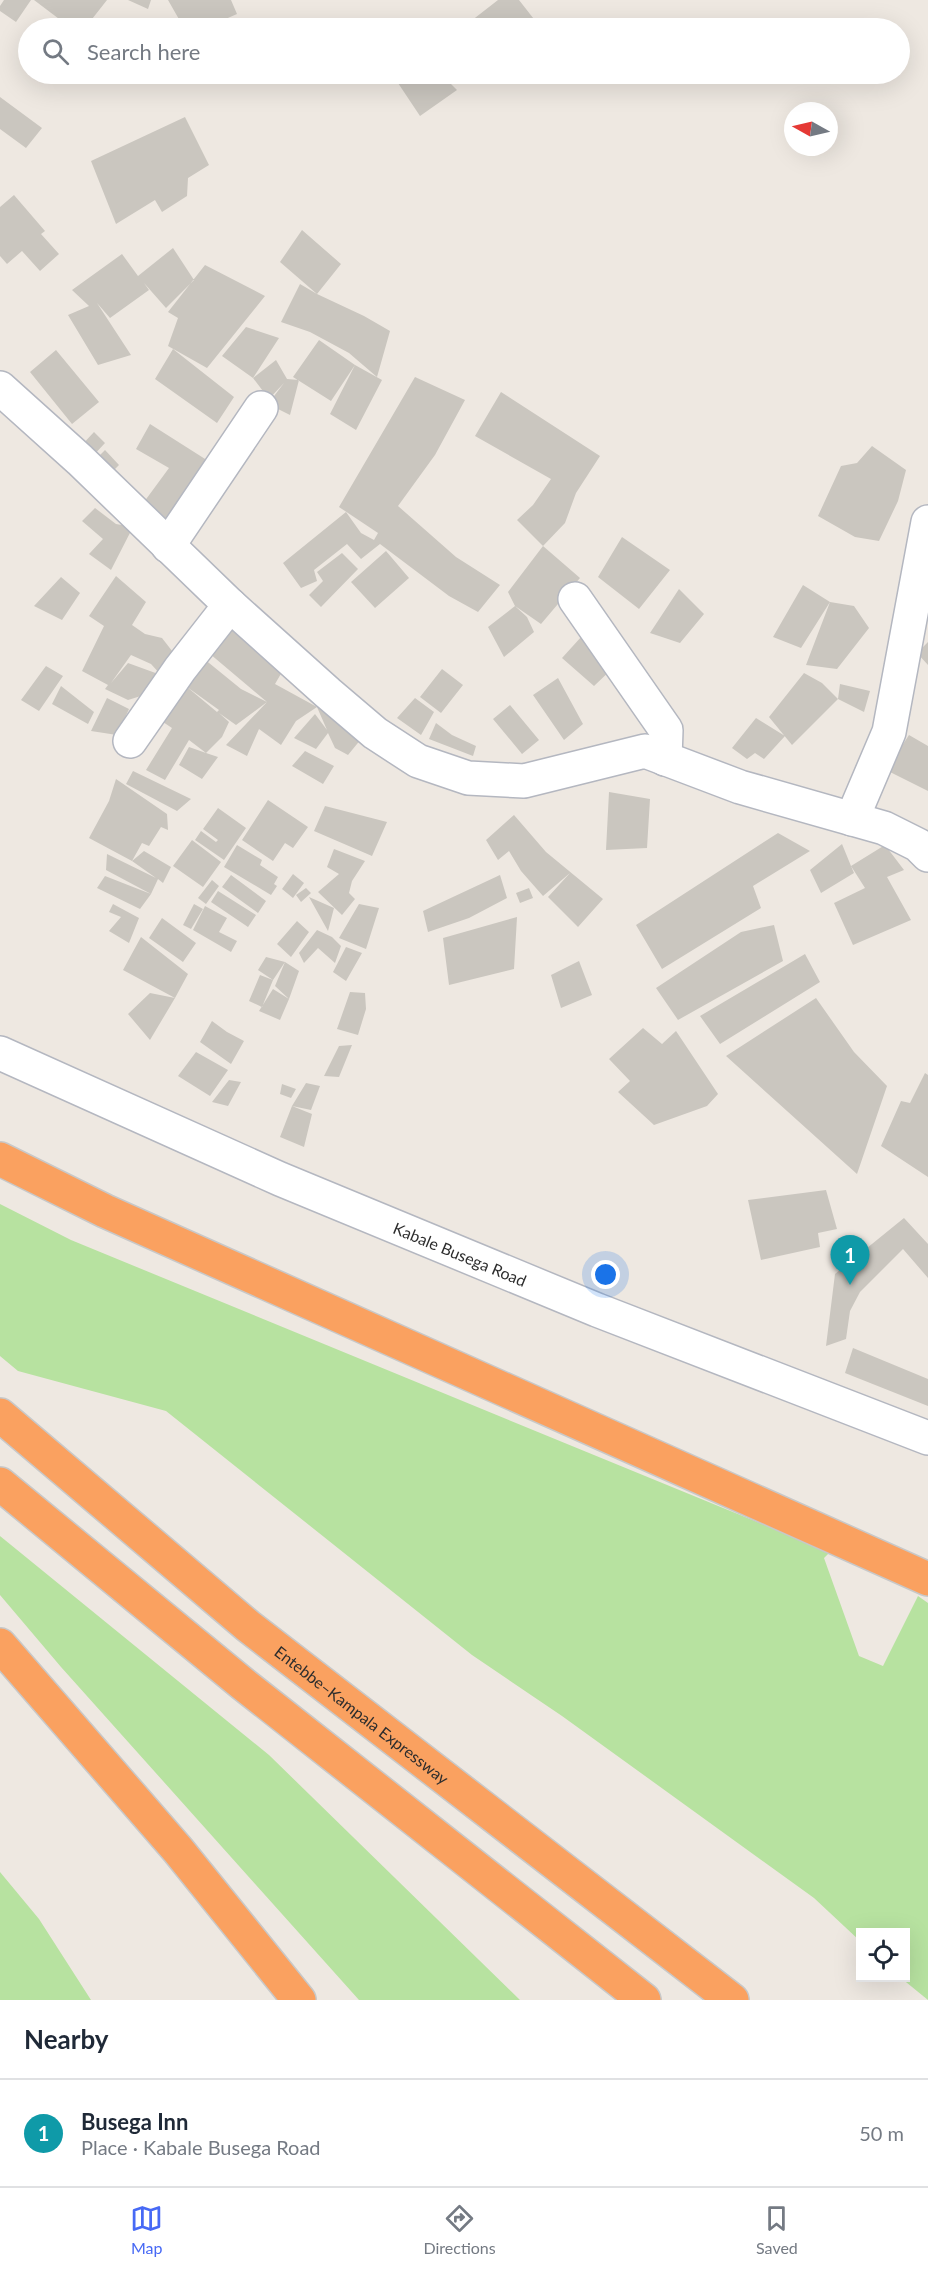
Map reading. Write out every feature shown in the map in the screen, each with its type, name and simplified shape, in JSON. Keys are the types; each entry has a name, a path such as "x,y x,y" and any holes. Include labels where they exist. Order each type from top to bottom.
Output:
{"highway":[{"path":"0,1159 105,1211 928,1579"},
{"name":"Entebbe–Kampala Expressway","path":"0,1416 248,1626 732,2000"},
{"path":"0,1484 243,1684 644,2000"},
{"path":"0,1645 178,1850 299,2000"}],"street":[{"path":"0,388 80,460 230,605 368,726 418,761 468,778 524,781 645,751 740,787 884,828 918,845 928,855"},
{"path":"168,546 261,408"},
{"path":"852,819 889,732 928,522"},
{"path":"575,599 666,730 665,759"},
{"path":"130,741 180,669 230,605"},
{"name":"Kabale Busega Road","path":"0,1053 280,1179 597,1310 928,1438"}],"green space":[{"path":"0,1204 71,1240 830,1552 824,1558 859,1656 883,1666 918,1596 928,1603 928,2000 906,1982 910,1982 910,1928 856,1928 856,1937 814,1898 562,1716 472,1655 166,1411 18,1371 0,1356"},
{"path":"0,1536 269,1755 520,2000 359,2000 61,1667 0,1595"},
{"path":"0,1872 39,1919 91,2000 0,2000"}],"building":[{"path":"4,0 31,0 16,22 0,11"},
{"path":"34,0 107,0 93,18 58,18"},
{"path":"128,0 151,0 148,9"},
{"path":"168,0 231,0 237,14 228,18 178,18"},
{"path":"498,0 519,0 533,18 475,18"},
{"path":"399,84 451,84 457,90 420,116"},
{"path":"0,97 42,128 26,148 0,129"},
{"path":"185,117 209,165 188,178 187,196 162,212 155,200 116,224 91,161"},
{"path":"14,195 45,231 41,234 59,254 40,271 22,251 7,264 0,256 0,207"},
{"path":"302,230 341,264 317,294 280,262"},
{"path":"173,248 194,280 166,308 144,283 149,290 110,318 97,303 131,355 98,365 68,315 89,306 72,290 122,254 138,276"},
{"path":"205,265 265,296 207,368 168,346 178,318 168,312"},
{"path":"300,284 390,331 377,377 349,353 310,332 281,322"},
{"path":"246,327 279,338 253,378 222,356"},
{"path":"319,340 355,365 331,401 293,377"},
{"path":"173,349 234,397 217,423 155,379"},
{"path":"56,350 99,402 72,424 30,372"},
{"path":"276,360 287,379 299,380 290,415 268,404 284,383 269,399 253,378"},
{"path":"355,365 382,380 356,430 330,414"},
{"path":"415,377 465,400 435,455 398,506 456,557 500,585 478,612 449,596 380,544 361,559 347,544 314,570 317,581 301,588 283,563 346,512 361,533 374,540 378,533 339,507"},
{"path":"501,392 600,456 576,493 565,523 543,546 517,520 533,505 551,479 475,436"},
{"path":"150,424 213,464 167,524 144,502 169,468 136,449"},
{"path":"94,432 105,443 92,457 80,447"},
{"path":"872,446 906,470 898,501 879,541 855,537 818,516 841,466 857,463"},
{"path":"105,450 119,465 109,475 95,460"},
{"path":"95,508 116,524 133,527 111,570 89,554 103,539 82,521"},
{"path":"622,537 670,570 639,609 598,577"},
{"path":"543,546 580,578 541,624 515,606 508,592"},
{"path":"386,551 409,578 375,608 351,582"},
{"path":"342,553 358,569 321,607 309,595 323,581 317,572"},
{"path":"116,576 146,602 132,625 145,634 162,638 176,656 160,690 128,700 105,689 108,685 82,671 104,626 89,616","holes":["131,655 151,664 161,675 128,663 111,683"]},
{"path":"61,577 80,593 62,620 34,606"},
{"path":"803,585 830,602 801,648 773,637"},
{"path":"679,589 704,614 680,643 650,633"},
{"path":"830,602 854,606 869,628 837,669 806,665"},
{"path":"515,606 527,617 534,632 504,657 488,627"},
{"path":"230,619 282,672 275,684 317,707 296,721 281,745 259,729 247,756 226,745 267,702 203,648"},
{"path":"582,636 614,667 594,686 562,658"},
{"path":"928,642 928,665 917,653"},
{"path":"198,654 241,689 267,702 236,725 219,713 229,722 222,737 206,753 189,740 165,780 146,770 172,728 157,718","holes":["187,687 219,710 217,712"]},
{"path":"46,666 63,676 39,711 21,700"},
{"path":"442,669 463,685 441,713 420,697"},
{"path":"804,673 822,683 838,699 792,745 769,717"},
{"path":"558,678 583,724 564,740 533,695"},
{"path":"840,684 870,691 864,712 838,699"},
{"path":"61,686 94,712 88,724 52,704"},
{"path":"107,698 129,709 117,735 91,731"},
{"path":"415,698 434,712 421,735 397,718"},
{"path":"510,705 539,740 522,754 493,719"},
{"path":"317,707 366,733 348,755 335,748 328,733 316,749 294,738 315,714 327,730"},
{"path":"756,718 785,736 764,759 755,753 747,759 732,748"},
{"path":"436,723 452,735 476,746 473,756 429,739"},
{"path":"909,735 928,746 928,791 886,770"},
{"path":"189,747 218,757 202,779 179,765"},
{"path":"305,751 334,766 323,784 292,766"},
{"path":"133,771 191,799 177,811 126,784"},
{"path":"116,779 167,814 168,830 161,827 149,846 142,843 132,861 89,838 109,801"},
{"path":"609,792 650,799 647,848 606,850"},
{"path":"268,800 308,827 293,848 285,843 273,861 242,840"},
{"path":"325,806 387,822 372,856 314,831"},
{"path":"218,808 246,828 224,860 195,840 201,831 216,842 218,840 203,829"},
{"path":"514,815 546,852 603,899 578,927 548,897 570,873 543,896 521,871 509,851 498,860 486,840"},
{"path":"778,833 810,851 753,886 761,908 662,969 636,925"},
{"path":"192,840 221,862 203,887 173,866"},
{"path":"842,844 854,873 821,893 810,870"},
{"path":"237,845 262,860 260,865 278,877 274,884 277,886 271,895 224,867"},
{"path":"885,845 904,870 887,877 911,920 853,945 834,903 865,888 851,866"},
{"path":"334,849 365,861 352,881 349,893 355,899 342,915 318,892 339,874 327,867"},
{"path":"144,851 171,867 163,883 158,879 151,894 106,870 107,854 156,878 132,861"},
{"path":"293,874 304,883 293,898 282,889"},
{"path":"231,875 266,901 258,913 222,887"},
{"path":"500,875 507,898 469,918 428,932 423,911"},
{"path":"105,876 151,894 140,909 97,888"},
{"path":"212,880 219,886 206,904 198,898"},
{"path":"306,888 311,893 301,902 296,895"},
{"path":"529,888 533,898 520,903 516,893"},
{"path":"218,891 256,915 248,927 211,902"},
{"path":"309,897 334,908 328,931"},
{"path":"113,904 139,918 129,943 109,931 121,917 109,912"},
{"path":"194,904 203,909 191,929 183,925"},
{"path":"359,904 379,908 366,949 339,938"},
{"path":"205,906 227,918 219,932 237,941 231,952 193,930"},
{"path":"517,917 514,969 449,985 443,938"},
{"path":"162,918 196,943 183,962 149,938"},
{"path":"297,921 309,932 291,957 277,944"},
{"path":"774,925 783,961 678,1020 656,988 741,932"},
{"path":"317,930 332,937 341,946 335,963 318,948 304,963 299,953"},
{"path":"141,937 188,974 175,998 123,970"},
{"path":"346,947 362,953 346,981 333,972"},
{"path":"805,954 820,982 720,1044 700,1016"},
{"path":"266,957 285,962 273,980 258,970"},
{"path":"579,961 592,995 561,1008 551,975"},
{"path":"285,962 299,971 289,999 275,986"},
{"path":"260,975 273,980 262,1007 249,1001"},
{"path":"273,989 289,999 280,1020 259,1011"},
{"path":"350,992 365,993 366,1009 358,1035 337,1029"},
{"path":"150,993 175,998 150,1040 128,1014"},
{"path":"816,998 854,1052 887,1086 857,1174 726,1056"},
{"path":"212,1021 244,1041 231,1064 200,1042"},
{"path":"643,1028 662,1044 676,1031 718,1094 707,1106 654,1125 618,1092 630,1081 609,1059"},
{"path":"352,1045 339,1077 324,1076 339,1046"},
{"path":"196,1052 228,1070 210,1096 178,1076"},
{"path":"925,1073 928,1075 928,1177 881,1146 901,1101 910,1103"},
{"path":"229,1080 241,1082 228,1106 212,1102"},
{"path":"306,1083 320,1086 311,1110 292,1106"},
{"path":"282,1084 296,1089 291,1098 280,1094"},
{"path":"292,1106 312,1114 304,1147 280,1137"},
{"path":"826,1190 837,1229 818,1233 820,1247 761,1260 748,1200"},
{"path":"904,1218 928,1244 928,1278 903,1249 860,1292 850,1311 846,1339 826,1346 835,1274"},
{"path":"853,1348 928,1379 928,1406 845,1373"}],"place":[{"name":"Busega Inn","path":"850,1285"}]}
